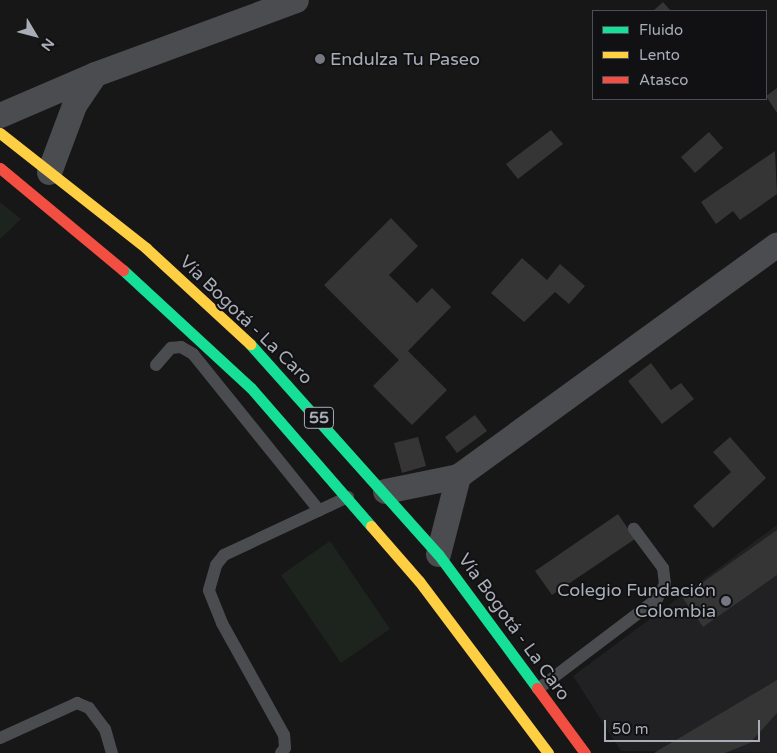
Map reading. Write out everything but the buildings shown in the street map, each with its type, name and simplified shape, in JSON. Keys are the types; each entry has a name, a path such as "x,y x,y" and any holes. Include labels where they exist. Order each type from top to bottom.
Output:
{"main road":[{"name":"Vía Bogotá - La Caro","path":"0,133 146,248 212,306 264,358 385,491 438,554 585,753"},
{"name":"55","path":"0,168 204,341 251,388 348,497 419,581 548,753"}],"street":[{"path":"0,115 95,74 296,0"},
{"path":"49,172 74,105 95,74"},
{"path":"385,491 458,476 777,244"},
{"path":"438,554 458,476"}],"lane":[{"path":"156,365 171,348 181,347 193,354 319,510"},
{"path":"281,753 285,748 284,734 222,623 209,590 216,565 224,555 348,497"},
{"path":"538,689 657,599 666,584 663,568 634,530"},
{"path":"0,738 77,703 89,708 105,730 112,753"}],"shaded area":[{"path":"0,202 21,219 0,239"},
{"name":"Colegio Fundación Colombia","path":"777,525 777,753 621,751 573,676"},
{"path":"330,541 390,629 341,663 281,575"}],"traffic: fast":[{"path":"123,270 251,388 371,526"},
{"path":"250,344 438,554 537,688"}],"traffic: slow":[{"path":"0,133 146,248 250,344"},
{"path":"371,526 419,581 548,753"}],"traffic: jam":[{"path":"0,168 123,270"},
{"path":"537,688 585,753"}],"place":[{"name":"Endulza Tu Paseo","path":"320,59"},
{"name":"Colegio Fundación Colombia","path":"726,601"}]}
